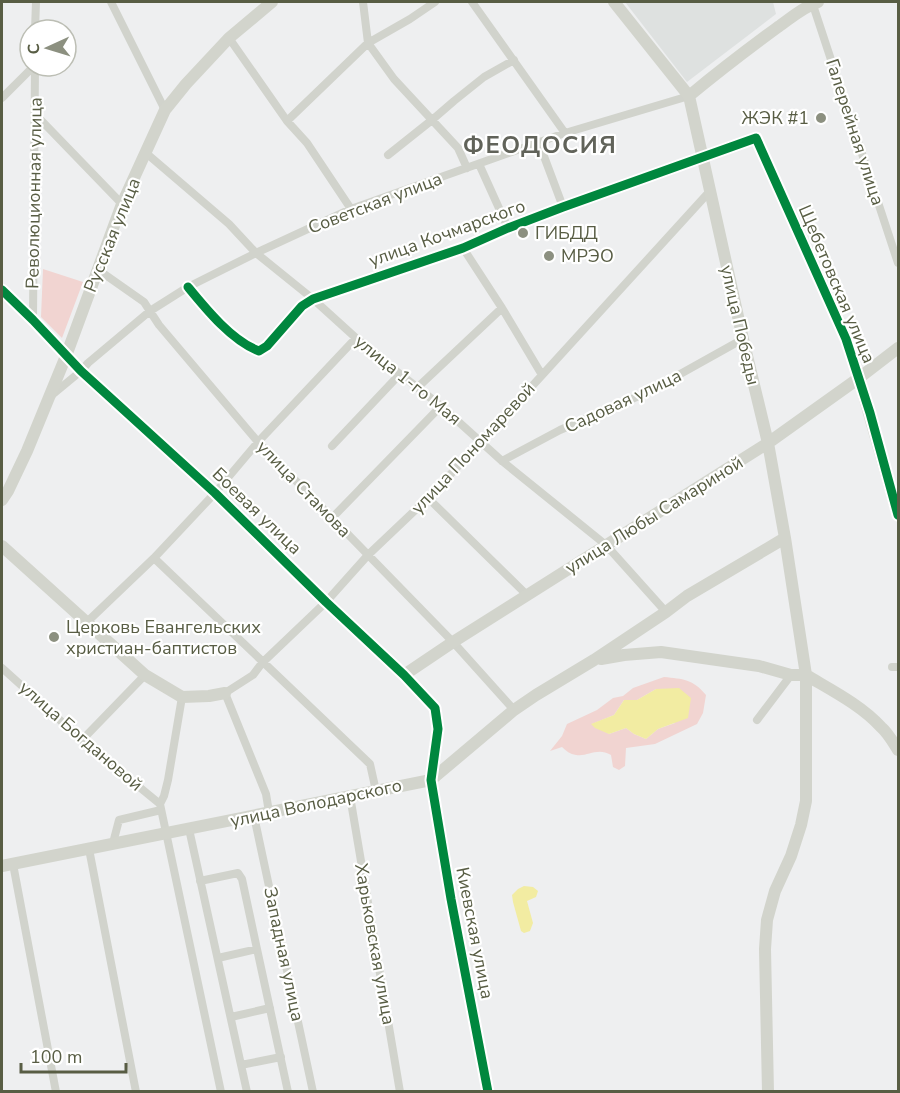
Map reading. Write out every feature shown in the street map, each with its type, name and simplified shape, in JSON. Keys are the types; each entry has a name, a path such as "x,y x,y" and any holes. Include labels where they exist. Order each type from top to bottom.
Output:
{"main road":[{"name":"Русская улица","path":"2,500 27,451 66,356 97,268 165,110 229,38 272,2"},
{"name":"улица Победы","path":"614,2 689,96 768,443 806,675 806,801 801,825 775,891 767,920 765,949 768,1092"},
{"name":"Советская улица","path":"689,96 727,65 814,2"},
{"name":"Боевая улица","path":"2,290 66,356 85,367 326,602 405,675 435,708 438,729 431,780"},
{"name":"улица Любы Самариной","path":"405,675 453,642 768,443 898,348"},
{"name":"Щебетовская улица","path":"859,378 898,515"},
{"name":"улица Володарского","path":"8,865 431,780 514,710 594,660 687,596 785,538"},
{"path":"2,546 145,675 182,697 225,693"},
{"name":"улица Володарского","path":"594,660 661,652 759,666 791,675 806,675"},
{"path":"806,675 865,712 883,728 898,750"}],"street":[{"path":"36,2 36,18"},
{"path":"111,2 165,110"},
{"path":"363,2 368,43 394,80 458,148 467,168"},
{"path":"287,121 368,43 410,20 435,2"},
{"path":"472,2 565,133"},
{"name":"Галерейная улица","path":"814,2 898,263"},
{"path":"229,38 287,121 307,143 351,209"},
{"path":"388,155 484,77 514,60"},
{"path":"2,98 23,78"},
{"name":"Революционная улица","path":"33,320 35,78"},
{"name":"Советская улица","path":"49,398 150,311 188,287 256,253 351,209 565,133 689,96"},
{"path":"36,115 123,204"},
{"name":"улица Кочмарского","path":"188,287 209,314 247,347 258,351 267,346 302,306 313,299 463,248 508,228 756,138"},
{"name":"Щебетовская улица","path":"756,138 846,339 859,378"},
{"path":"539,143 564,207"},
{"name":"улица 1-го Мая","path":"146,153 229,224 256,253 441,406 502,461 606,545 666,612"},
{"path":"479,164 508,228"},
{"name":"улица Пономаревой","path":"225,693 253,675 262,663 326,602 368,555 428,498 710,191"},
{"path":"463,248 542,375"},
{"name":"улица Стамова","path":"97,268 144,302 159,325 258,442 453,642 514,710"},
{"path":"418,387 502,308"},
{"path":"87,622 154,558 216,493 258,442 356,338"},
{"name":"Садовая улица","path":"502,461 560,430 648,392 743,339"},
{"path":"332,446 400,374"},
{"path":"332,518 441,406"},
{"path":"428,498 528,596"},
{"path":"154,558 370,764 376,791"},
{"name":"улица Богдановой","path":"2,668 161,807"},
{"path":"82,740 145,675"},
{"path":"757,720 791,675"},
{"path":"225,693 266,794 269,812"},
{"path":"182,697 168,780 161,807 221,1092"},
{"name":"Киевская улица","path":"431,780 488,1092"},
{"name":"Харьковская улица","path":"350,796 400,1092"},
{"path":"113,843 119,820 161,807"},
{"name":"Западная улица","path":"254,816 313,1092"},
{"path":"189,829 248,1092"},
{"path":"89,849 136,1092"},
{"path":"8,865 56,1092"},
{"path":"200,881 238,873 242,879 288,1092"},
{"path":"218,958 257,949"},
{"path":"231,1017 270,1008"},
{"path":"242,1065 281,1056"}],"shaded area":[{"path":"625,2 773,2 776,14 687,82"},
{"path":"43,269 83,282 62,338 41,317"},
{"path":"664,677 687,681 697,686 706,695 703,713 697,724 655,744 626,748 625,766 619,770 613,767 611,755 606,753 576,755 562,747 550,751 562,736 567,724 597,710 613,698 623,696 633,688","holes":["656,689 675,723 658,729 646,739 626,728 609,734 592,724 614,715 624,700 637,700"]},
{"path":"679,688 691,698 688,718 658,729 646,739 626,728 609,734 591,724 614,715 624,700 637,700 656,689"},
{"path":"524,886 533,887 538,891 536,897 527,901 533,923 530,931 524,933 521,931 512,895"}],"cycle path":[{"path":"188,287 229,332 259,351 267,346 302,306 313,299 463,248 563,207 756,138 846,339 870,413 898,515"},
{"path":"2,290 81,371 215,493 404,675 435,708 438,729 431,780 488,1092"}],"place":[{"name":"ЖЭК #1","path":"821,118"},
{"name":"ГИБДД","path":"523,233"},
{"name":"МРЭО","path":"549,256"},
{"name":"Церковь Евангельских христиан-баптистов","path":"54,637"}],"district":[{"name":"ФЕОДОСИЯ","path":"540,145"}]}
